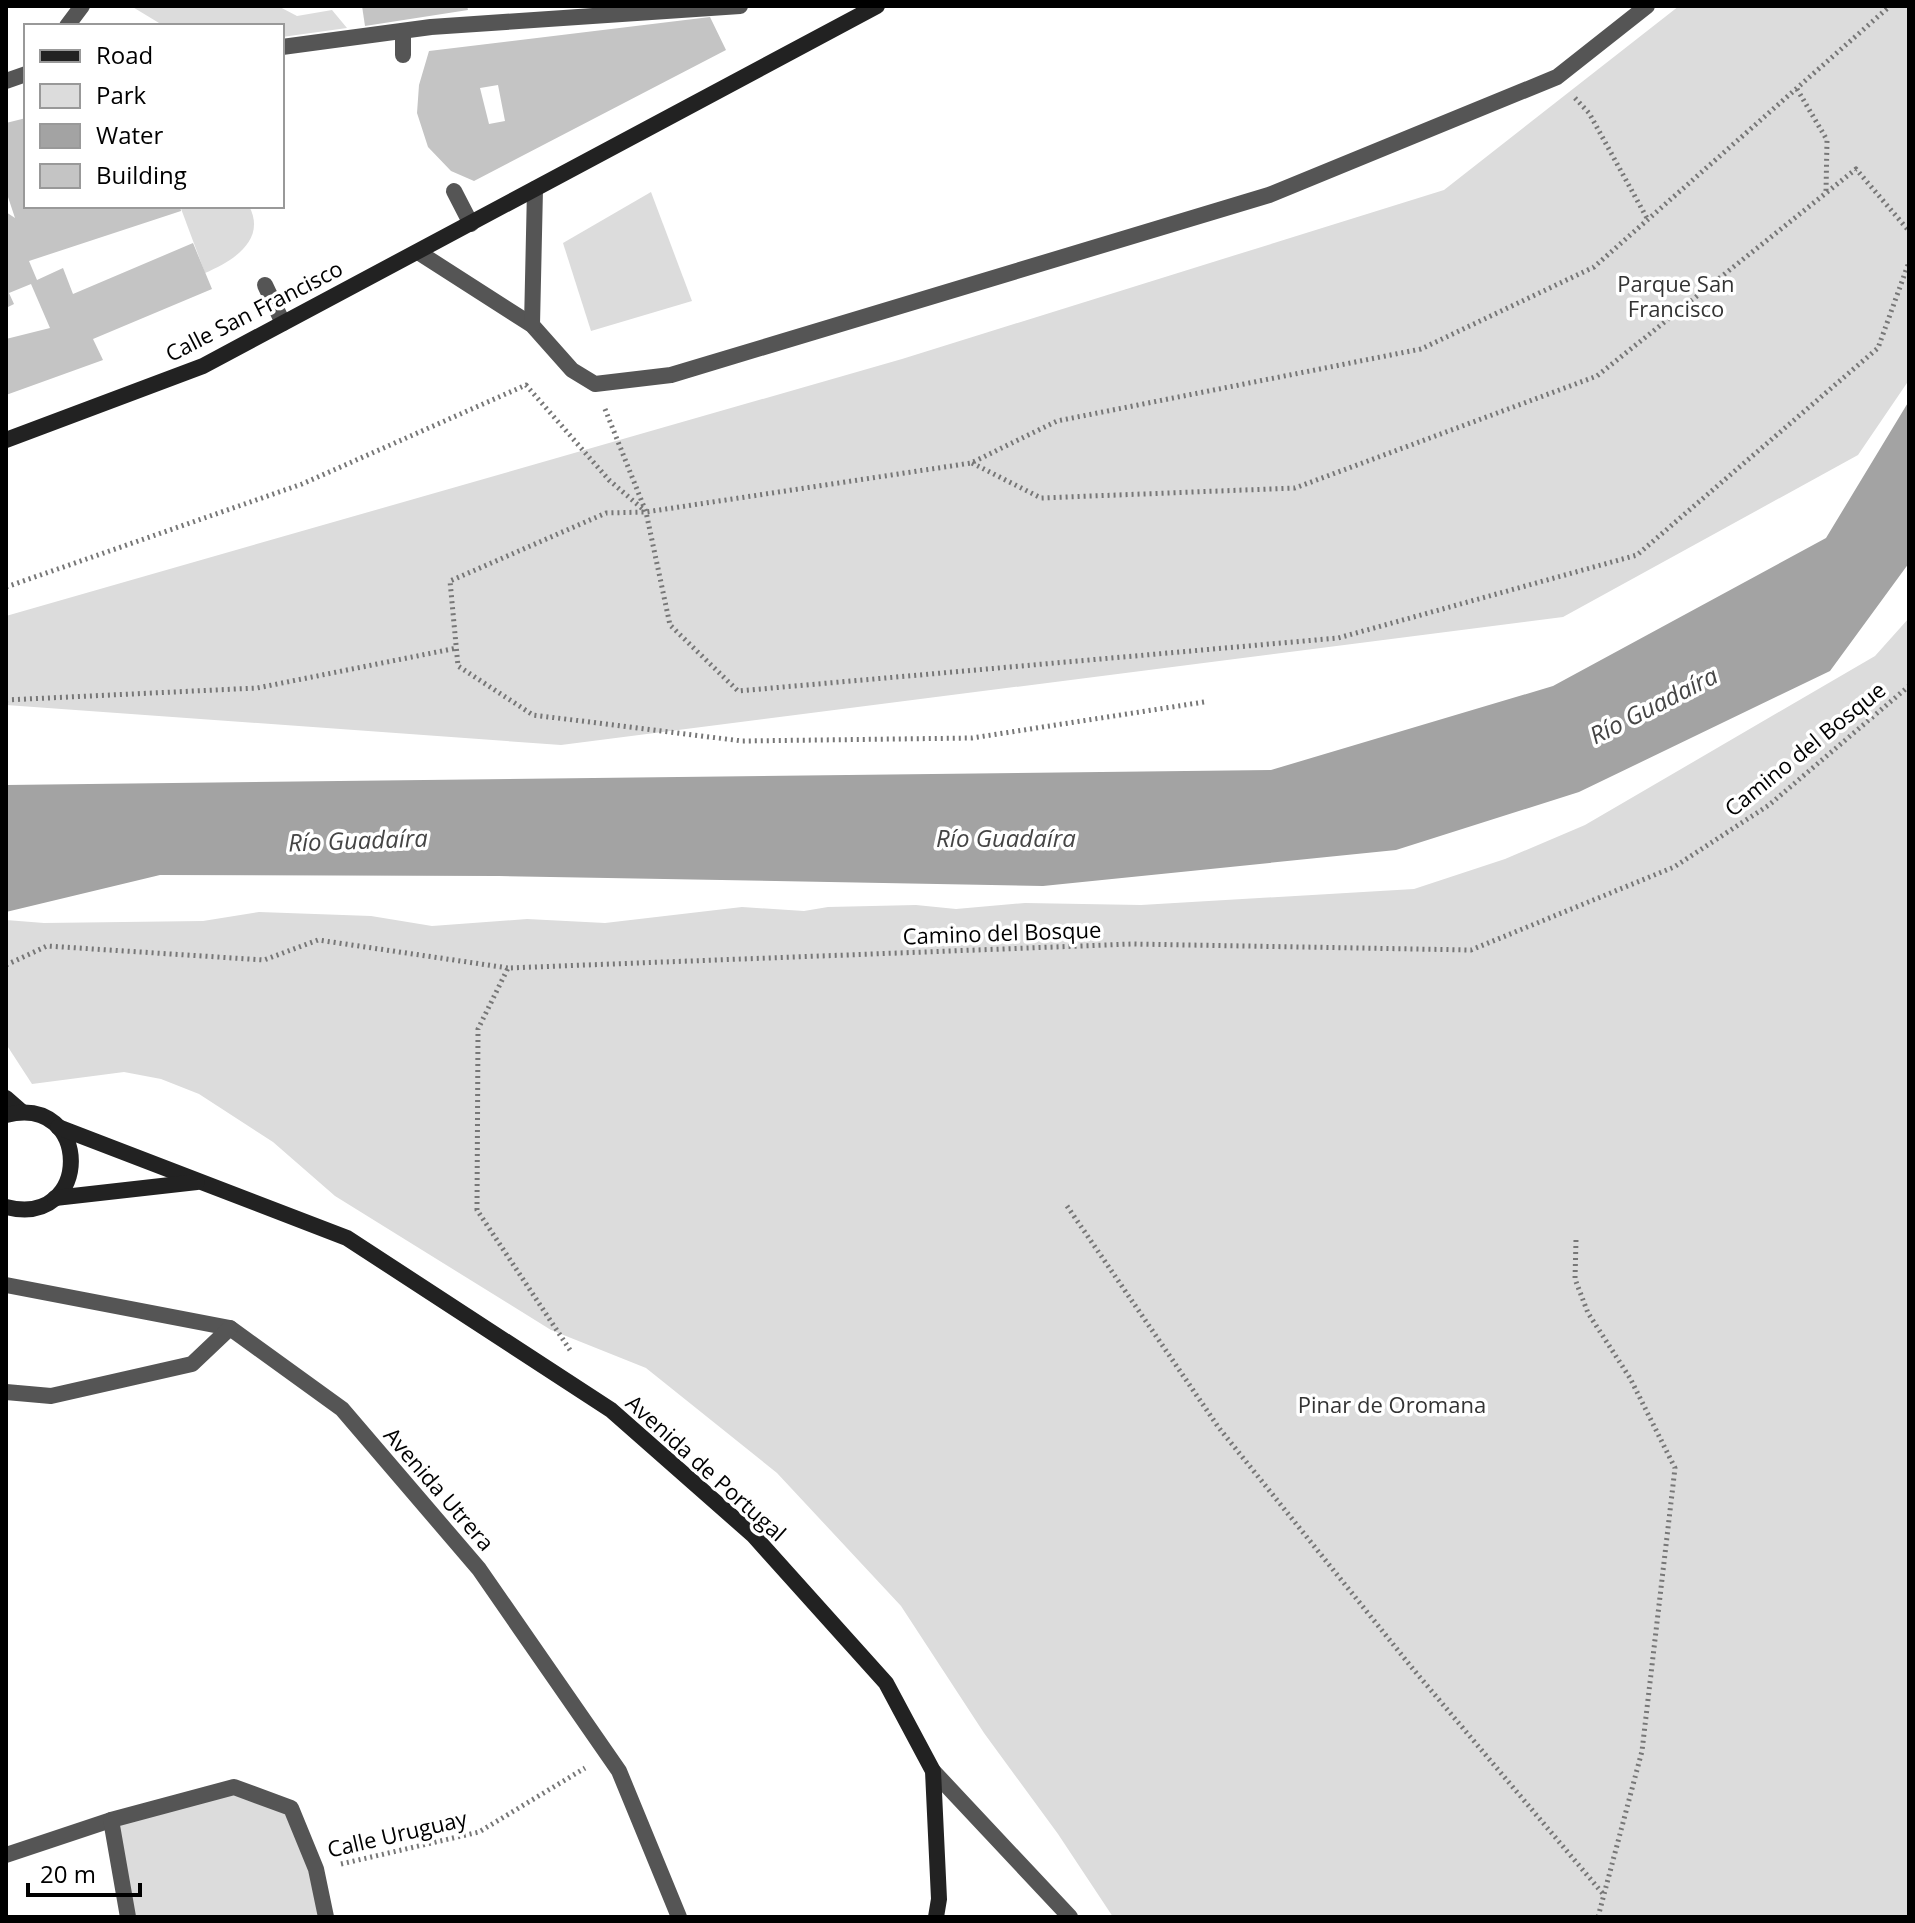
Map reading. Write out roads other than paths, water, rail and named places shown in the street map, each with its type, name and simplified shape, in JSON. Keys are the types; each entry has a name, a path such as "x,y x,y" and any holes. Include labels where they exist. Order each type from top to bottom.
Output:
{"street":[{"path":"68,24 82,6"},
{"path":"284,47 403,31 740,6"},
{"name":"Calle San Francisco","path":"6,440 203,366 877,6"},
{"path":"418,252 532,325 572,370 595,384 671,375 1269,195 1557,77 1647,6"},
{"path":"403,31 403,55"},
{"path":"532,325 535,189"},
{"path":"454,191 471,224"},
{"path":"265,285 283,323"},
{"name":"Avenida de Portugal","path":"6,1098 14,1114 48,1119 58,1127 347,1238 611,1410 753,1535 886,1683 933,1771 1066,1915"},
{"path":"55,1198 66,1186 72,1155 68,1139 58,1127"},
{"path":"6,1207 31,1210 55,1198 203,1182"},
{"name":"Avenida Utrera","path":"6,1285 230,1328 342,1409 479,1569 619,1771 679,1917"},
{"path":"6,1392 51,1396 192,1364 230,1328"},
{"path":"933,1771 939,1899 936,1917"},
{"path":"6,1855 111,1820 234,1787 291,1808 316,1869 326,1917"},
{"path":"111,1820 128,1917"}],"water":[{"name":"Río Guadaíra","path":"1909,401 1909,563 1830,671 1579,792 1396,850 1043,886 499,876 160,875 6,912 6,785 1271,770 1553,686 1826,538"}],"park label":[{"name":"Parque San Francisco","path":"1676,296"},
{"name":"Pinar de Oromana","path":"1392,1405"}]}
